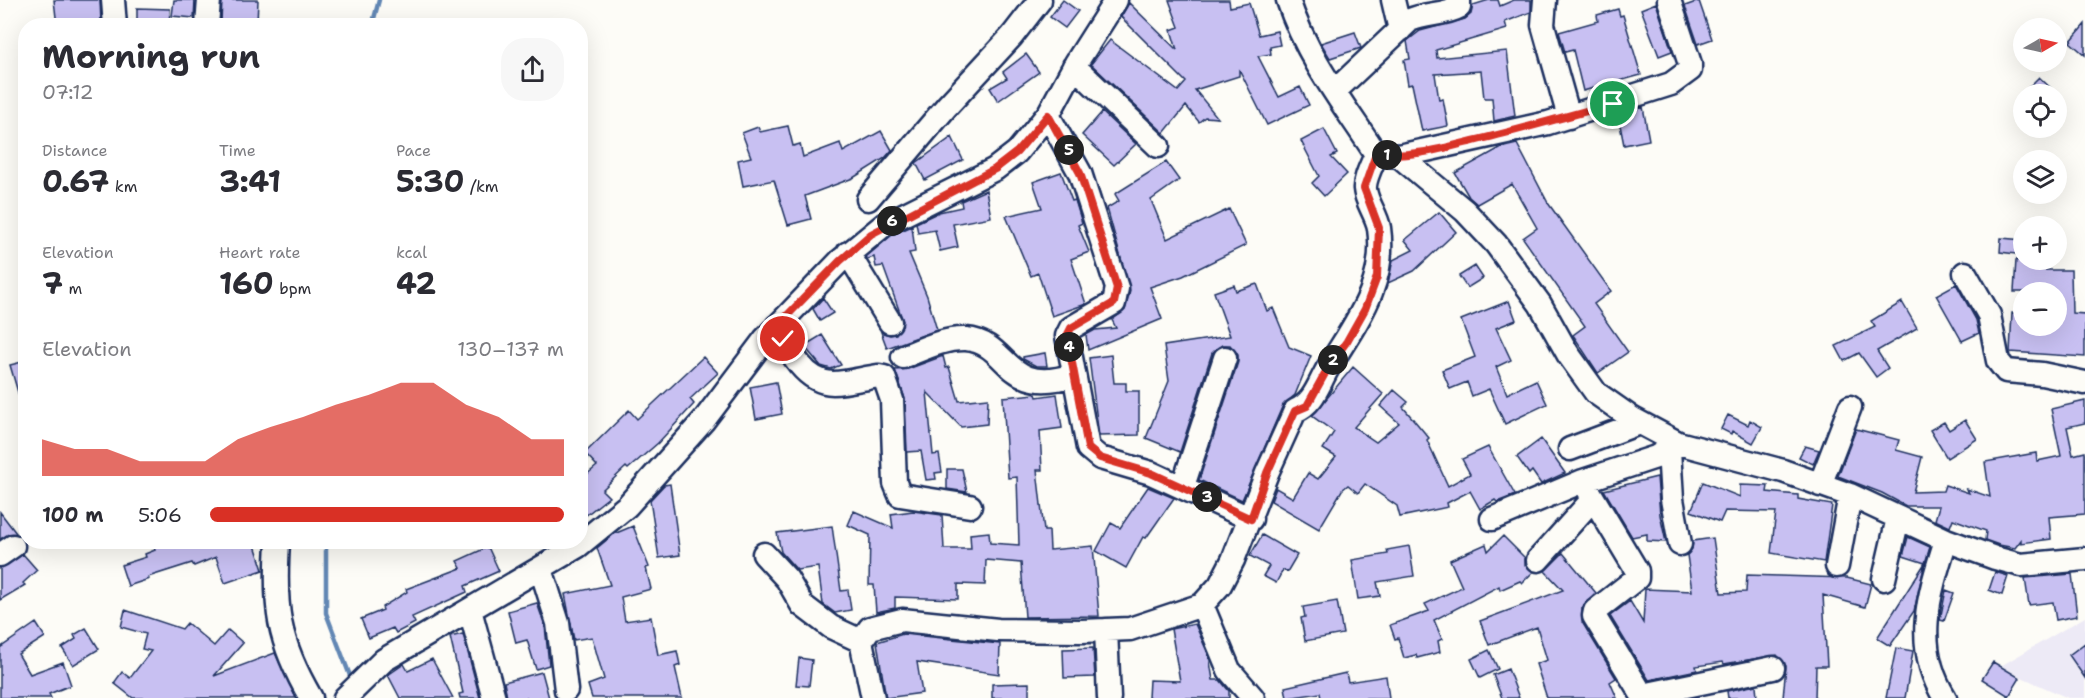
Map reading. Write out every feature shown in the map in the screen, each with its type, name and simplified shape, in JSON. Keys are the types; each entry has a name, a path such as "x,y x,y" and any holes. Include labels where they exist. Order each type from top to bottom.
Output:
{"street":[{"path":"113,0 114,18"},
{"path":"208,18 209,0"},
{"path":"868,199 947,106 1012,36 1040,0"},
{"path":"588,539 639,494 704,420 777,326 848,253 885,224 995,169 1017,152 1048,115 1074,66 1116,0"},
{"path":"1288,0 1306,43 1376,154"},
{"path":"1393,0 1400,30"},
{"path":"1335,91 1410,20 1425,14 1453,11 1459,7 1459,0"},
{"path":"1545,0 1543,25 1569,117"},
{"path":"1376,154 1399,156 1569,117 1660,89 1686,75 1690,70 1669,0"},
{"path":"1074,66 1158,146"},
{"path":"1048,115 1080,173 1117,288 1114,303 1069,331 1073,375 1085,437 1091,452 1100,458 1151,473 1183,486 1251,519"},
{"path":"873,698 861,641 870,628 902,620 1046,632 1130,629 1202,605 1221,585 1295,411 1307,406 1329,366 1347,341 1365,309 1377,277 1379,228 1364,188 1376,154"},
{"path":"1399,156 1465,211 1496,244 1540,304 1568,354 1596,393 1673,447 1783,471 1821,484 1850,495 1946,540 1995,558 2021,565 2085,559"},
{"path":"848,253 891,322"},
{"path":"1965,273 1989,315 1998,361 2006,371 2042,374 2085,383"},
{"path":"777,326 792,355 812,376 834,384 884,377 892,400 895,483 900,495 970,506"},
{"path":"903,357 940,343 966,339 982,345 1014,371 1033,380 1053,380 1073,375"},
{"path":"1183,486 1226,358"},
{"path":"1821,484 1850,407"},
{"path":"1570,449 1639,423"},
{"path":"1492,519 1588,490 1673,447"},
{"path":"1673,447 1672,499 1680,544"},
{"path":"1538,560 1588,490"},
{"path":"1588,490 1634,566 1637,578 1595,611 1594,618 1643,696 1773,668"},
{"path":"1837,566 1850,495"},
{"path":"1884,579 1898,518"},
{"path":"1946,540 1927,603 1926,624 1930,661 1946,698"},
{"path":"272,549 278,624 297,674 311,698"},
{"path":"345,698 384,660 572,549"},
{"path":"764,554 787,579 802,605 831,627 861,641"},
{"path":"541,569 558,623 566,690"},
{"path":"1202,605 1229,670 1253,698"},
{"path":"470,610 494,698"},
{"path":"1106,630 1109,698"}],"shaded area":[{"path":"2085,617 2085,698 2068,698 1999,667"}],"building":[{"path":"54,0 100,0 101,18 56,18"},
{"path":"174,0 195,0 194,18 172,16"},
{"path":"222,0 258,0 257,18 221,18"},
{"path":"1063,0 1078,11 1065,28 1050,17"},
{"path":"1169,0 1229,0 1230,7 1249,3 1259,35 1277,31 1280,45 1270,47 1271,54 1258,56 1279,97 1300,87 1309,105 1267,125 1239,69 1239,76 1195,90 1218,118 1205,117 1199,122 1186,106 1164,133 1091,64 1110,40 1178,91 1186,82 1121,17 1129,3 1177,50 1171,30 1179,27"},
{"path":"1498,0 1500,6 1514,0 1531,0 1531,12 1505,22 1507,29 1436,50 1437,58 1507,51 1515,116 1494,121 1492,98 1484,98 1481,71 1435,74 1439,100 1443,99 1448,126 1422,131 1412,84 1408,85 1404,60 1410,59 1407,41 1420,31 1465,19 1471,14 1473,5"},
{"path":"1699,1 1712,39 1698,44 1685,6"},
{"path":"1656,3 1672,51 1659,56 1641,9"},
{"path":"137,8 170,9 169,18 137,18"},
{"path":"1618,9 1620,16 1623,15 1641,75 1583,91 1573,50 1565,52 1559,32 1598,21 1597,15"},
{"path":"2085,24 2085,55 2070,42"},
{"path":"1355,32 1361,48 1330,58 1321,43"},
{"path":"1026,54 1039,72 998,101 990,88 1007,78 1003,72"},
{"path":"2039,77 2046,84 2032,84"},
{"path":"1643,107 1649,140 1624,145 1618,115"},
{"path":"1102,112 1136,144 1114,165 1082,135"},
{"path":"788,126 793,146 800,144 803,157 840,143 843,152 881,131 892,150 885,158 853,178 805,196 811,219 788,225 774,180 743,186 738,160 751,157 742,133 758,127 760,132"},
{"path":"1324,129 1337,154 1331,157 1347,174 1324,196 1312,183 1319,176 1301,141"},
{"path":"952,137 963,160 925,180 916,163"},
{"path":"1517,144 1548,203 1611,291 1594,304 1628,352 1598,373 1573,335 1585,326 1523,238 1537,228 1512,184 1477,204 1469,197 1455,173 1500,148"},
{"path":"1166,162 1179,180 1151,200 1167,239 1229,209 1246,245 1183,276 1150,287 1162,319 1088,350 1086,335 1095,330 1116,328 1112,320 1125,310 1130,291 1107,208 1119,201 1115,194"},
{"path":"1061,172 1072,201 1075,200 1082,223 1078,225 1089,252 1071,259 1086,304 1052,316 1038,273 1031,276 1006,216 1042,208 1033,182"},
{"path":"986,190 991,217 953,224 958,247 940,251 935,230 918,233 916,223 939,212 962,207 961,201"},
{"path":"1439,212 1456,232 1414,271 1388,283 1393,260 1413,250 1405,240"},
{"path":"912,226 915,252 909,253 927,296 937,330 887,348 881,332 896,334 903,321 883,266 876,267 874,257 868,259 866,257 892,235"},
{"path":"2001,238 2013,239 2013,254 2000,252"},
{"path":"1475,266 1483,278 1467,288 1459,276"},
{"path":"2015,270 2071,270 2072,313 2085,314 2085,357 2010,352 2012,313 2013,336 2067,336 2067,282 2015,282"},
{"path":"1257,284 1267,311 1273,308 1289,347 1311,356 1295,395 1283,405 1242,500 1199,480 1238,362 1238,355 1230,345 1222,345 1212,353 1180,452 1146,438 1169,381 1164,346 1230,336 1214,292 1234,285 1236,291"},
{"path":"1956,284 1976,320 1979,333 1962,341 1936,295"},
{"path":"823,298 833,313 820,321 813,309"},
{"path":"1509,301 1516,320 1496,328 1511,360 1496,367 1507,394 1536,380 1547,404 1505,424 1489,389 1472,396 1467,382 1450,389 1442,370 1475,357 1461,320"},
{"path":"1902,302 1917,328 1877,351 1888,368 1876,377 1859,353 1844,361 1836,346 1875,327 1871,321"},
{"path":"822,335 841,365 831,369 821,366 804,346"},
{"path":"1045,353 1047,366 1036,366 1023,359 1023,357"},
{"path":"1111,355 1114,383 1126,383 1126,391 1139,391 1139,435 1099,436 1089,358"},
{"path":"943,356 946,368 949,367 959,401 988,398 987,424 961,427 927,392 933,455 939,454 942,472 935,473 936,479 926,480 921,451 907,452 905,399 895,370 908,369"},
{"path":"703,357 718,373 690,399 694,404 658,443 628,469 626,467 602,490 609,497 588,514 588,473 597,466 588,456 588,450 629,410 637,419"},
{"path":"18,363 18,392 10,365"},
{"path":"1353,367 1383,394 1354,427 1376,442 1399,423 1380,406 1394,390 1408,402 1403,407 1429,438 1427,440 1448,486 1470,474 1462,459 1488,447 1515,495 1497,502 1495,500 1480,509 1470,491 1447,503 1448,507 1400,517 1397,506 1365,484 1358,493 1348,485 1342,490 1319,529 1271,501 1276,488 1293,498 1308,473 1318,479 1336,457 1323,449 1334,432 1312,416"},
{"path":"776,382 782,414 756,419 750,387"},
{"path":"1036,394 1037,397 1057,394 1062,428 1040,431 1042,470 1037,470 1044,531 1049,531 1050,550 1093,546 1099,616 1025,617 1021,563 986,560 985,585 958,584 958,599 895,597 895,608 876,612 874,585 869,585 870,535 848,525 854,511 893,528 891,514 913,511 942,515 944,549 971,549 970,534 989,532 990,543 1019,545 1017,477 1008,478 1003,397"},
{"path":"2085,401 2085,423 2067,427 2073,455 2085,452 2085,514 2049,517 2051,539 2021,543 2021,540 2015,548 1999,545 1985,540 1986,531 1953,519 1950,527 1935,520 1939,506 1906,506 1882,493 1838,476 1856,429 1899,440 1896,450 1922,457 1913,492 1943,491 1945,485 1969,493 1967,489 1990,497 1985,462 2036,453 2037,461 2061,456 2051,409"},
{"path":"1728,415 1748,425 1750,420 1762,427 1753,443 1732,431 1731,434 1721,429"},
{"path":"1965,420 1977,439 1947,458 1930,430 1944,422 1949,430"},
{"path":"1541,439 1565,473 1541,484 1532,471 1529,474 1517,457"},
{"path":"1805,446 1819,450 1813,464 1799,457"},
{"path":"947,469 962,469 967,492 947,489"},
{"path":"1657,477 1660,515 1666,542 1647,541 1647,534 1632,537 1604,490"},
{"path":"1703,482 1740,497 1740,485 1768,486 1767,492 1798,495 1798,499 1832,505 1824,562 1771,553 1776,512 1725,511 1720,522 1691,511"},
{"path":"670,484 680,555 659,558 650,500 664,485"},
{"path":"1148,487 1174,498 1146,538 1143,537 1126,568 1096,551 1111,523 1120,528"},
{"path":"0,512 16,533 0,539"},
{"path":"633,526 649,567 646,568 651,589 621,597 625,621 651,617 658,655 677,651 680,665 675,667 682,698 592,698 588,685 604,679 592,637 574,640 565,594 610,585 597,548 614,534"},
{"path":"832,526 841,591 848,590 851,610 835,613 823,604 818,567 797,570 781,552 777,533"},
{"path":"1262,535 1297,555 1287,572 1283,570 1276,583 1263,576 1269,566 1250,556"},
{"path":"1503,536 1525,558 1525,565 1533,572 1522,583 1520,581 1500,590 1499,586 1434,620 1442,639 1438,641 1440,652 1417,658 1416,655 1404,658 1398,638 1395,639 1390,625 1429,611 1425,604 1462,587 1450,560 1486,544 1488,551"},
{"path":"1908,537 1930,547 1925,563 1903,556"},
{"path":"1713,538 1721,593 1746,592 1747,575 1847,578 1871,584 1865,607 1823,595 1827,666 1816,666 1815,698 1783,698 1786,666 1777,655 1696,666 1697,670 1649,680 1610,616 1630,601 1643,623 1645,589 1692,591 1687,555 1692,549 1693,541"},
{"path":"1409,546 1414,576 1377,582 1380,596 1358,599 1352,560 1388,554 1387,550"},
{"path":"256,549 263,570 225,583 216,557 194,566 192,563 148,577 149,579 128,586 121,565 146,557 145,554 155,550"},
{"path":"484,549 489,549 499,571 465,586 467,592 412,617 415,623 396,633 393,628 369,638 361,619 383,610 382,607 407,592 406,589 461,568 457,561"},
{"path":"1563,553 1596,593 1582,608 1582,622 1616,678 1610,682 1617,698 1547,698 1536,664 1547,660 1537,627 1489,645 1480,621 1563,590 1545,571"},
{"path":"23,554 37,570 23,583 25,585 0,600 0,568"},
{"path":"1925,563 1914,611 1890,646 1877,638"},
{"path":"1995,572 2008,576 2002,595 1989,590"},
{"path":"2072,574 2077,616 2056,620 2053,602 2029,605 2025,578"},
{"path":"1946,590 1954,593 1944,621 1940,620"},
{"path":"1337,601 1343,634 1305,641 1301,618 1305,617 1303,607"},
{"path":"537,603 545,626 549,665 536,669 527,640 516,643 508,611"},
{"path":"125,610 182,629 187,623 214,646 228,630 243,643 214,676 275,653 296,698 133,698 114,683 122,672 130,678 151,651 142,649 146,634 121,627"},
{"path":"36,623 45,637 18,654 30,674 63,662 71,685 49,694 51,698 0,698 0,648"},
{"path":"1195,624 1209,656 1213,680 1220,680 1229,691 1229,698 1148,698 1149,680 1180,681 1171,629"},
{"path":"86,628 99,649 73,665 62,648 76,639 74,635"},
{"path":"463,634 480,698 460,698 459,694 463,693 450,637"},
{"path":"903,634 1000,644 999,674 917,662 922,693 886,698 877,642"},
{"path":"2085,643 2085,678 2069,655"},
{"path":"1093,648 1095,677 1064,678 1063,649"},
{"path":"1896,648 1913,651 1905,698 1886,698"},
{"path":"1489,650 1498,669 1480,678 1471,659"},
{"path":"799,658 812,660 809,686 796,685"},
{"path":"432,659 453,698 400,698 388,675 404,664 408,671"},
{"path":"1993,662 2020,678 2009,696 1982,679"},
{"path":"1508,669 1519,698 1502,698 1493,675"},
{"path":"542,672 549,698 507,698 504,682"},
{"path":"1346,673 1348,682 1386,676 1389,698 1321,698 1320,693 1287,698 1285,687"},
{"path":"1029,683 1029,698 992,698 992,684"},
{"path":"1756,685 1757,698 1728,698 1727,691"}],"waterway":[{"path":"374,18 379,0"},
{"path":"326,549 326,613 352,681"}],"route":[{"path":"783,339 777,326 840,261 871,234 885,224 995,169 1017,152 1048,115 1064,139 1080,173 1094,210 1117,288 1114,303 1108,309 1071,328 1067,336 1088,448 1100,458 1151,473 1251,519 1267,473 1295,411 1307,406 1329,366 1347,341 1365,309 1377,277 1379,228 1364,188 1376,154 1399,156 1429,151 1548,123 1613,104"}]}
